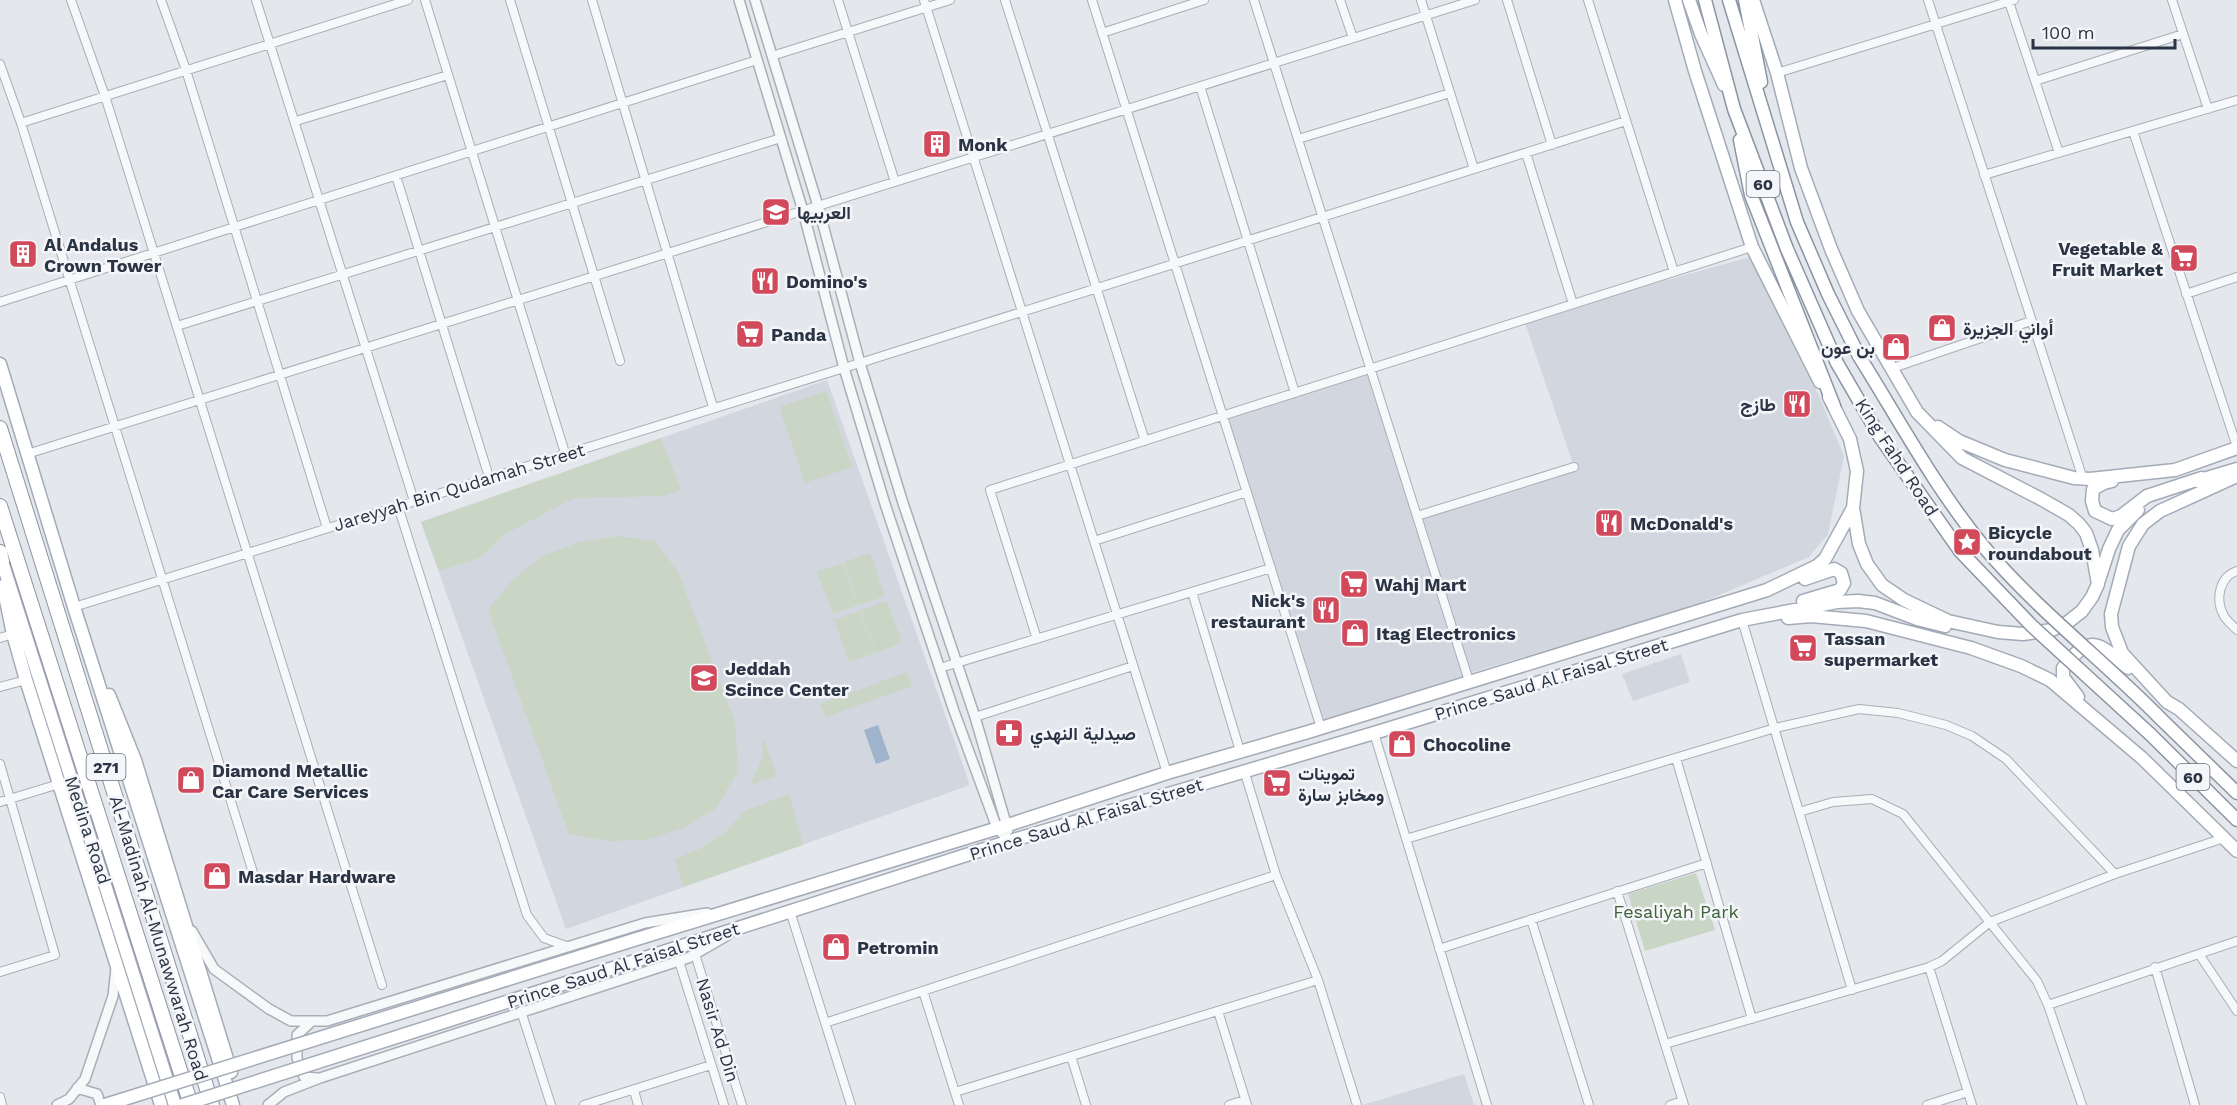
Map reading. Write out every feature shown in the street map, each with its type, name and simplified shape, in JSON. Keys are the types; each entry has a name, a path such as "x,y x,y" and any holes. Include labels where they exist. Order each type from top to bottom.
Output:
{"highway":[{"name":"Al-Madinah Al-Munawwarah Road","path":"0,428 212,1105"},
{"name":"Al-Madinah Al-Munawwarah Road","path":"0,506 191,1105"}],"main road":[{"path":"1675,0 1695,71 1752,247 1850,439 1857,471 1853,508 1859,544 1867,564 1882,585 1904,600 1948,621 1998,632 2023,634 2052,630 2068,622 2082,611 2092,597 2118,530 2140,509 2202,478"},
{"path":"1689,0 1701,34 1734,109 1751,195 1834,406"},
{"name":"King Fahd Road","path":"1705,0 1734,109 1787,249 1837,363 1880,437 1960,551 2032,626 2150,734 2237,820"},
{"name":"King Fahd Road","path":"1729,0 1777,160 1806,242 1828,294 1859,356 1932,474 1984,547 2237,793"},
{"path":"1745,0 1777,160"},
{"path":"1754,0 1777,74 1801,168 1831,249 1858,311 1890,369 1917,412 1962,458 2041,499 2069,515 2079,524 2092,550 2098,584"},
{"path":"0,364 119,752 233,1105"},
{"path":"1917,412 1959,441 2005,460 2083,478 2175,470"},
{"path":"2237,447 2175,470 2104,483 2093,489 2092,501 2095,511 2112,519 2121,516 2147,496 2237,469"},
{"path":"2167,702 2122,653 2112,627 2111,614 2129,546 2143,524 2160,511 2237,476"},
{"name":"Prince Saud Al Faisal Street","path":"105,1105 1167,773 1676,620 1767,590 1817,566 1825,559 1853,508"},
{"name":"Medina Road","path":"1,559 13,633 161,1105"},
{"name":"Medina Road","path":"1,559 176,1105"},
{"path":"1742,620 1840,590 1844,587 1844,577 1834,569 1767,590"},
{"name":"Prince Saud Al Faisal Street","path":"183,1105 1010,841 1374,733 1742,620 1838,602 1858,601 1875,603 1917,619 1960,629 1998,632"},
{"path":"74,607 135,760 241,1105"},
{"path":"1742,620 1811,616 1866,621 1971,648 2021,666 2050,680 2142,758 2237,851"},
{"path":"2114,735 2070,688 2063,677 2062,668 2079,648 2098,645 2167,702 2179,709 2237,761"}],"street":[{"path":"71,0 105,96 382,986"},
{"path":"161,0 186,70 327,528"},
{"path":"256,0 414,501"},
{"path":"21,123 408,0"},
{"path":"425,0 565,453"},
{"path":"510,0 620,361"},
{"path":"592,0 713,407"},
{"path":"739,0 803,211 844,368 904,561 940,668 1010,841"},
{"path":"755,0 818,206 860,363 955,662 975,717 1002,826"},
{"path":"838,0 895,182"},
{"path":"772,56 925,4 951,0"},
{"path":"1005,0 1145,441"},
{"path":"1092,0 1321,728"},
{"path":"1102,33 1204,0"},
{"path":"1254,0 1469,681"},
{"path":"1340,0 1353,38"},
{"path":"1421,0 1474,169"},
{"path":"27,454 1475,0"},
{"path":"1507,0 1552,144"},
{"path":"1588,0 1674,272"},
{"path":"1928,0 2083,478"},
{"path":"2172,0 2208,109"},
{"path":"1777,74 2011,1 2059,153"},
{"path":"925,4 1167,773"},
{"path":"2035,81 2183,34"},
{"path":"0,302 757,60"},
{"path":"0,64 21,123 255,879"},
{"path":"296,121 448,75"},
{"path":"1200,86 1295,393"},
{"path":"1298,139 1450,93"},
{"path":"1984,175 2237,100"},
{"name":"Jareyyah Bin Qudamah Street","path":"74,607 860,363 1021,310 1626,121"},
{"path":"2133,131 2237,447"},
{"path":"177,326 781,138"},
{"path":"1526,153 1573,304"},
{"path":"396,176 489,477"},
{"path":"1037,639 990,490 1752,247"},
{"path":"2186,294 2237,277"},
{"path":"1890,369 2031,321"},
{"path":"1417,516 1574,467"},
{"path":"1094,541 1247,492"},
{"path":"398,506 527,915 544,938 569,947"},
{"path":"904,561 920,554"},
{"path":"940,668 1271,568"},
{"path":"2237,571 2230,573 2222,583 2219,595 2224,615 2237,630"},
{"path":"1192,592 1240,751"},
{"path":"1742,620 1852,990"},
{"path":"0,638 13,633"},
{"path":"975,717 1133,666"},
{"path":"0,687 27,680"},
{"path":"1406,839 1775,728 1858,709 1899,713 1946,725 1972,736 2006,759 2115,874"},
{"path":"1374,733 1487,1105"},
{"path":"1676,758 1752,1019"},
{"path":"0,764 55,955 0,972"},
{"path":"1244,770 1276,874 1318,980 1357,1105"},
{"path":"0,802 59,783"},
{"path":"1799,812 1833,802 1872,799 1903,814 2037,981 2048,1005 2082,1105"},
{"path":"1665,1044 1929,967 1942,961 1990,922 2115,874 2224,838"},
{"path":"1439,949 1707,863"},
{"path":"825,1023 1276,874"},
{"path":"1617,891 1683,1103 1670,1105"},
{"path":"180,905 200,948 214,969 269,1009 291,1021 327,1021 645,923 733,908"},
{"path":"790,911 851,1105"},
{"path":"1531,919 1589,1105"},
{"path":"268,1105 284,1092 320,1078 679,961 746,926"},
{"path":"2048,1005 2237,941"},
{"name":"Nasir Ad Din","path":"695,954 742,1105"},
{"path":"2199,954 2237,1011"},
{"name":"Nasir Ad Din","path":"679,961 724,1105"},
{"path":"57,1105 69,1099 85,1079 113,996 116,966"},
{"path":"1929,967 1972,1105"},
{"path":"2155,967 2195,1105"},
{"path":"955,1092 1318,980"},
{"path":"923,991 959,1105"},
{"path":"521,1011 551,1105"},
{"path":"1218,1011 1246,1103 1229,1105"},
{"path":"312,1021 297,1035 297,1058 304,1077 320,1078"},
{"path":"1071,1056 1086,1105"},
{"path":"585,1105 711,1065"},
{"path":"77,1088 97,1094 101,1105"},
{"path":"634,1090 638,1105"},
{"path":"1927,1105 1968,1092"},
{"path":"0,1097 2,1105"}],"shaded area":[{"path":"1750,257 1819,396 1844,456 1828,534 1809,557 1698,604 1467,674 1469,681 1321,728 1223,416 1371,369 1417,516 1574,467 1524,320"},
{"name":"Jeddah Scince Center","path":"827,380 970,785 566,929 421,522"},
{"path":"1681,654 1690,682 1633,701 1622,674"},
{"path":"1464,1074 1474,1105 1363,1105"}],"green space":[{"path":"826,391 852,467 805,483 779,407"},
{"path":"661,438 681,490 663,496 574,498 505,534 482,557 439,571 421,522"},
{"path":"618,536 656,541 679,574 735,722 738,772 715,809 683,828 646,840 607,841 569,834 488,610 512,580 543,556 579,542"},
{"path":"870,553 885,596 859,605 844,562"},
{"path":"843,563 858,605 833,614 817,572"},
{"path":"887,601 902,643 876,653 861,610"},
{"path":"860,611 875,653 849,662 834,620"},
{"path":"907,672 912,686 826,717 820,704"},
{"path":"763,737 777,776 750,785 762,759"},
{"path":"789,794 803,845 683,887 675,859 701,848 726,832 744,811"},
{"name":"Fesaliyah Park","path":"1696,873 1715,930 1645,951 1628,894"}],"water":[{"path":"878,725 890,759 876,764 864,730"}],"place":[{"name":"Monk","path":"937,144"},
{"name":"العربيها","path":"776,212"},
{"name":"Al Andalus Crown Tower","path":"23,254"},
{"name":"Vegetable & Fruit Market","path":"2184,258"},
{"name":"Domino's","path":"765,281"},
{"name":"أواني الجزيرة","path":"1942,328"},
{"name":"Panda","path":"750,334"},
{"name":"بن عون","path":"1896,347"},
{"name":"طازج","path":"1797,404"},
{"name":"McDonald's","path":"1609,523"},
{"name":"Bicycle roundabout","path":"1967,542"},
{"name":"Wahj Mart","path":"1354,584"},
{"name":"Nick's restaurant","path":"1326,610"},
{"name":"Itag Electronics","path":"1355,633"},
{"name":"Tassan supermarket","path":"1803,648"},
{"name":"Jeddah Scince Center","path":"704,678"},
{"name":"صيدلية النهدي","path":"1009,733"},
{"name":"Chocoline","path":"1402,744"},
{"name":"Diamond Metallic Car Care Services","path":"191,780"},
{"name":"تموينات ومخابز سارة","path":"1277,783"},
{"name":"Masdar Hardware","path":"217,876"},
{"name":"Petromin","path":"836,947"}]}
